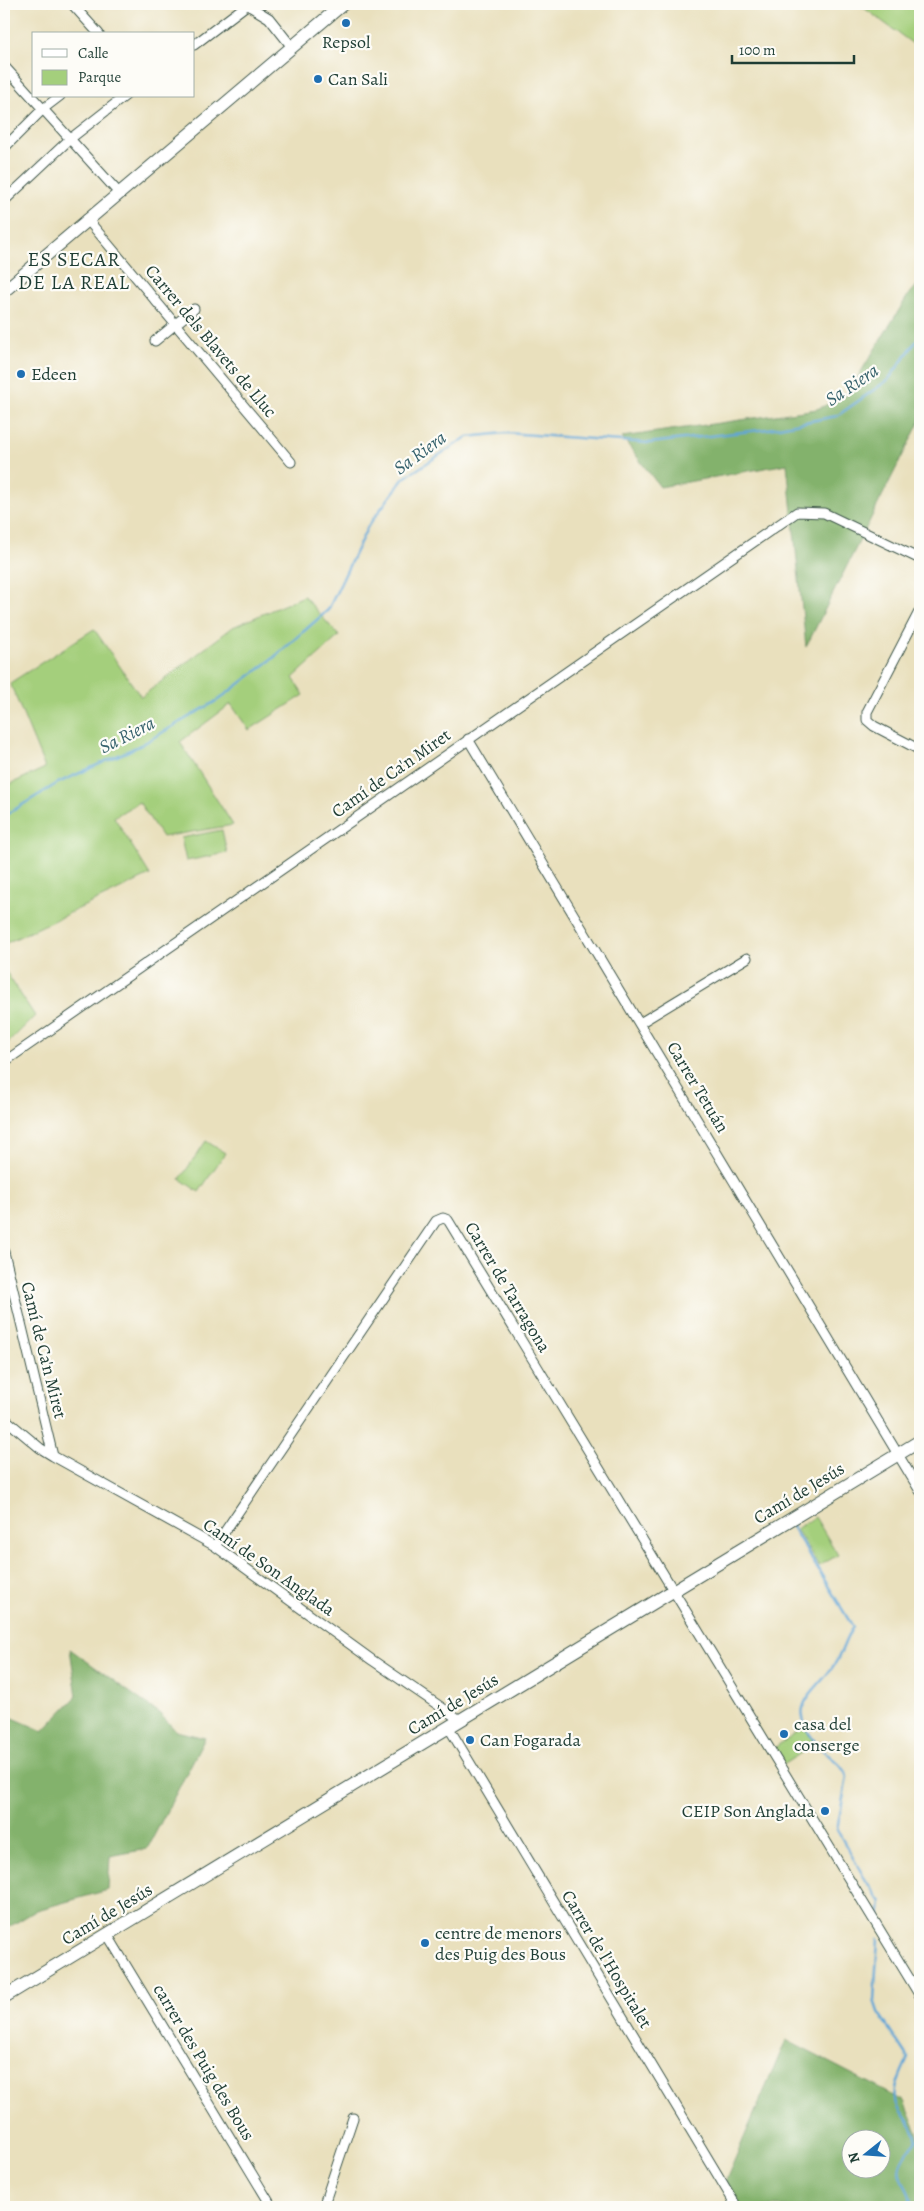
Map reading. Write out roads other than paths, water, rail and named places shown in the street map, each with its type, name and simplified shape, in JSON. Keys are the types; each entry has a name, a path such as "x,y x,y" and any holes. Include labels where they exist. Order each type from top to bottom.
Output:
{"street":[{"path":"72,4 97,32"},
{"path":"195,44 247,4 269,18 292,47"},
{"path":"4,291 118,192 343,4"},
{"path":"4,66 32,97"},
{"path":"33,98 118,192"},
{"path":"4,148 43,109 57,98"},
{"path":"4,199 70,139 122,98"},
{"name":"Carrer dels Blavets de Lluc","path":"87,219 291,462"},
{"path":"155,341 194,309"},
{"name":"Camí de Ca'n Miret","path":"4,1062 797,512 824,513 920,559"},
{"path":"920,610 866,712 867,720 874,726 920,750"},
{"name":"Carrer Tetuán","path":"468,739 920,1491"},
{"path":"640,1023 747,958"},
{"name":"Carrer de Tarragona","path":"215,1546 436,1220 443,1218 448,1220 673,1590"},
{"name":"Camí de Ca'n Miret","path":"4,1252 53,1456"},
{"name":"Camí de Son Anglada","path":"4,1418 40,1448 53,1456 215,1546 372,1660 460,1720"},
{"name":"Camí de Jesús","path":"4,1997 920,1441"},
{"path":"673,1590 920,1996"},
{"name":"Carrer de l'Hospitalet","path":"449,1728 736,2207"},
{"name":"carrer des Puig des Bous","path":"107,1934 272,2207"},
{"path":"323,2207 353,2118"}],"waterway":[{"name":"Sa Riera","path":"4,816 58,783 141,745 218,700 271,660 328,610 368,526 404,478 467,437 506,433 650,443 768,429 837,416 888,380 920,336"},
{"path":"791,1525 853,1627 837,1661 806,1701 803,1709 803,1719 807,1730 816,1743 838,1763 847,1777 837,1830 868,1884 881,1902 879,1919"},
{"path":"878,1939 874,2000 878,2012 908,2058 899,2077 896,2097 897,2104 917,2140 904,2157 899,2169 902,2180 910,2195 909,2207"}],"place":[{"name":"Repsol","path":"346,23"},
{"name":"Can Sali","path":"318,79"},
{"name":"Edeen","path":"21,374"},
{"name":"casa del conserge","path":"784,1734"},
{"name":"Can Fogarada","path":"470,1740"},
{"name":"CEIP Son Anglada","path":"825,1811"},
{"name":"centre de menors des Puig des Bous","path":"425,1943"}],"district":[{"name":"ES SECAR DE LA REAL","path":"74,270"}]}
